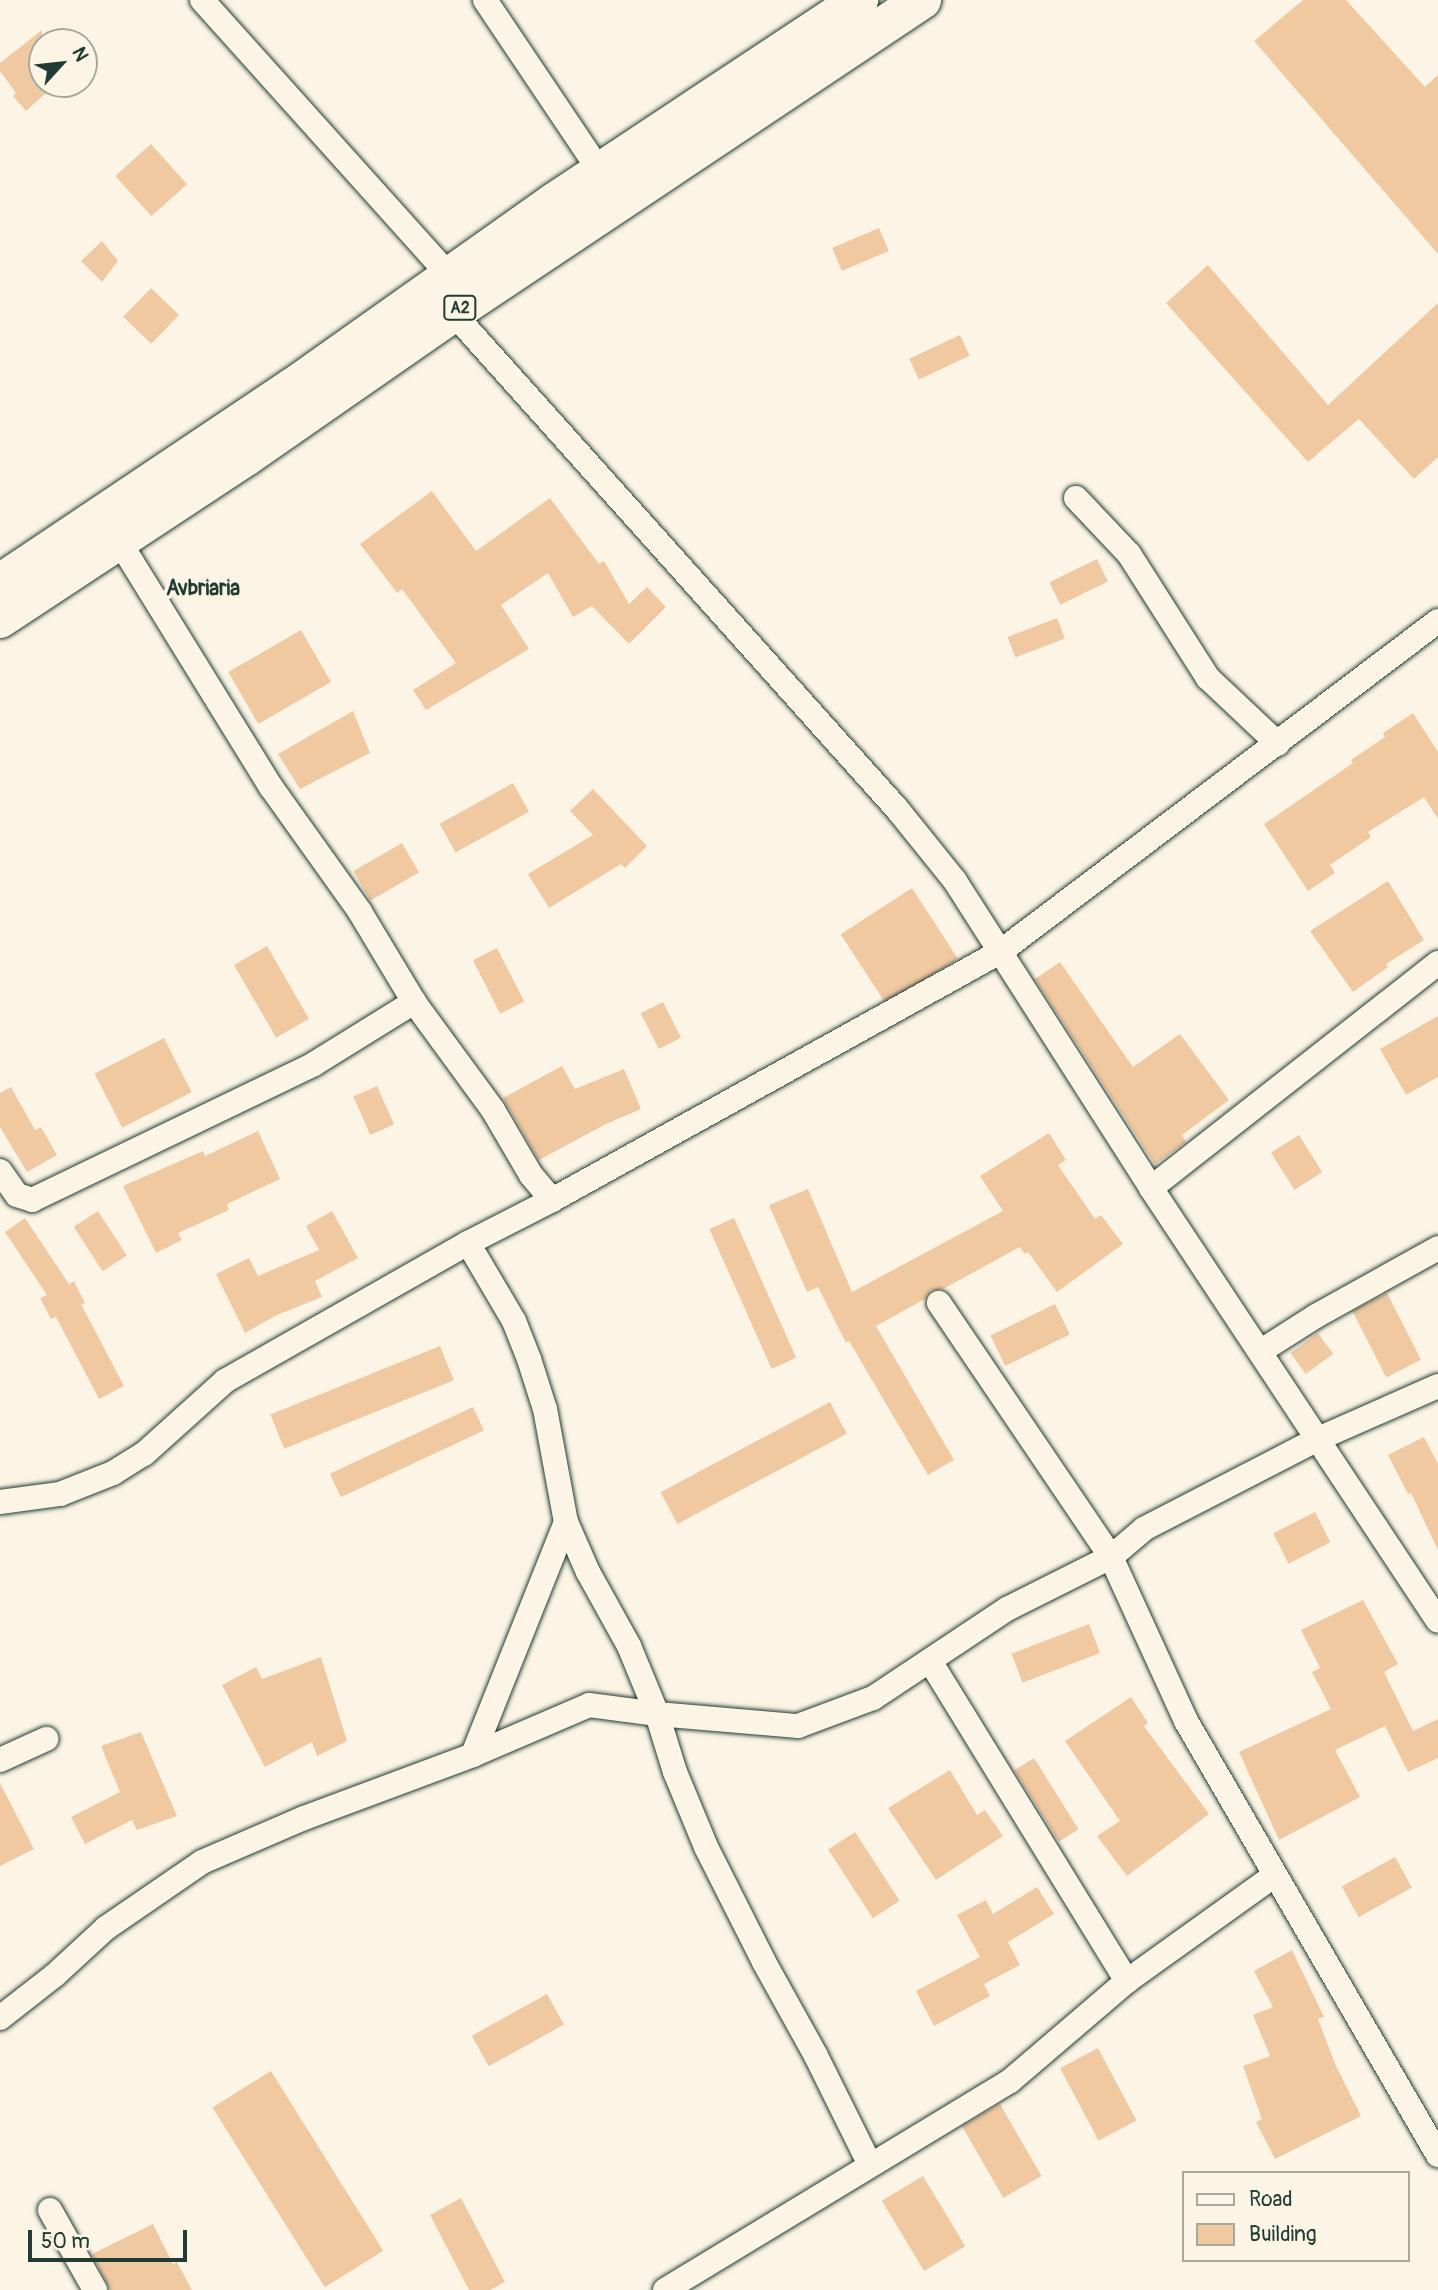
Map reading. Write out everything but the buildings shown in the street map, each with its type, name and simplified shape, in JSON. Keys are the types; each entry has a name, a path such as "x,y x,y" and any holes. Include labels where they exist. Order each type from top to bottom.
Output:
{"highway":[{"name":"A2","path":"0,583 293,387 452,294 922,0"},
{"name":"A2","path":"0,619 119,541 452,294 600,171 837,5"}],"street":[{"path":"202,0 898,810 955,881 1151,1188 1438,1621"},
{"path":"485,0 600,171"},
{"path":"1076,498 1129,555 1208,678 1278,744"},
{"path":"119,541 271,787 360,912 414,1002 493,1110 531,1175 552,1200"},
{"path":"0,1502 61,1494 113,1473 144,1454 225,1381 468,1242 552,1200 1000,952 1438,621"},
{"path":"1151,1188 1438,963"},
{"path":"0,1171 17,1195 32,1200 314,1064 414,1002"},
{"path":"468,1242 514,1321 529,1359 545,1409 566,1522 588,1572 629,1646 657,1714 675,1772 706,1847 764,1962 817,2056 869,2163"},
{"path":"1261,1351 1438,1248"},
{"path":"939,1303 1111,1557 1186,1721 1438,2155"},
{"path":"0,2018 55,1975 106,1928 202,1862 304,1818 472,1755 589,1705 657,1714 798,1726 873,1698 1007,1609 1111,1557 1144,1529 1318,1439 1438,1386"},
{"path":"472,1755 566,1522"},
{"path":"930,1661 1127,1981"},
{"path":"0,1760 46,1740"},
{"path":"664,2290 869,2163 1010,2081 1127,1981 1275,1875"},
{"path":"50,2210 95,2290"}],"district":[{"name":"Avbriaria","path":"203,589"}]}
